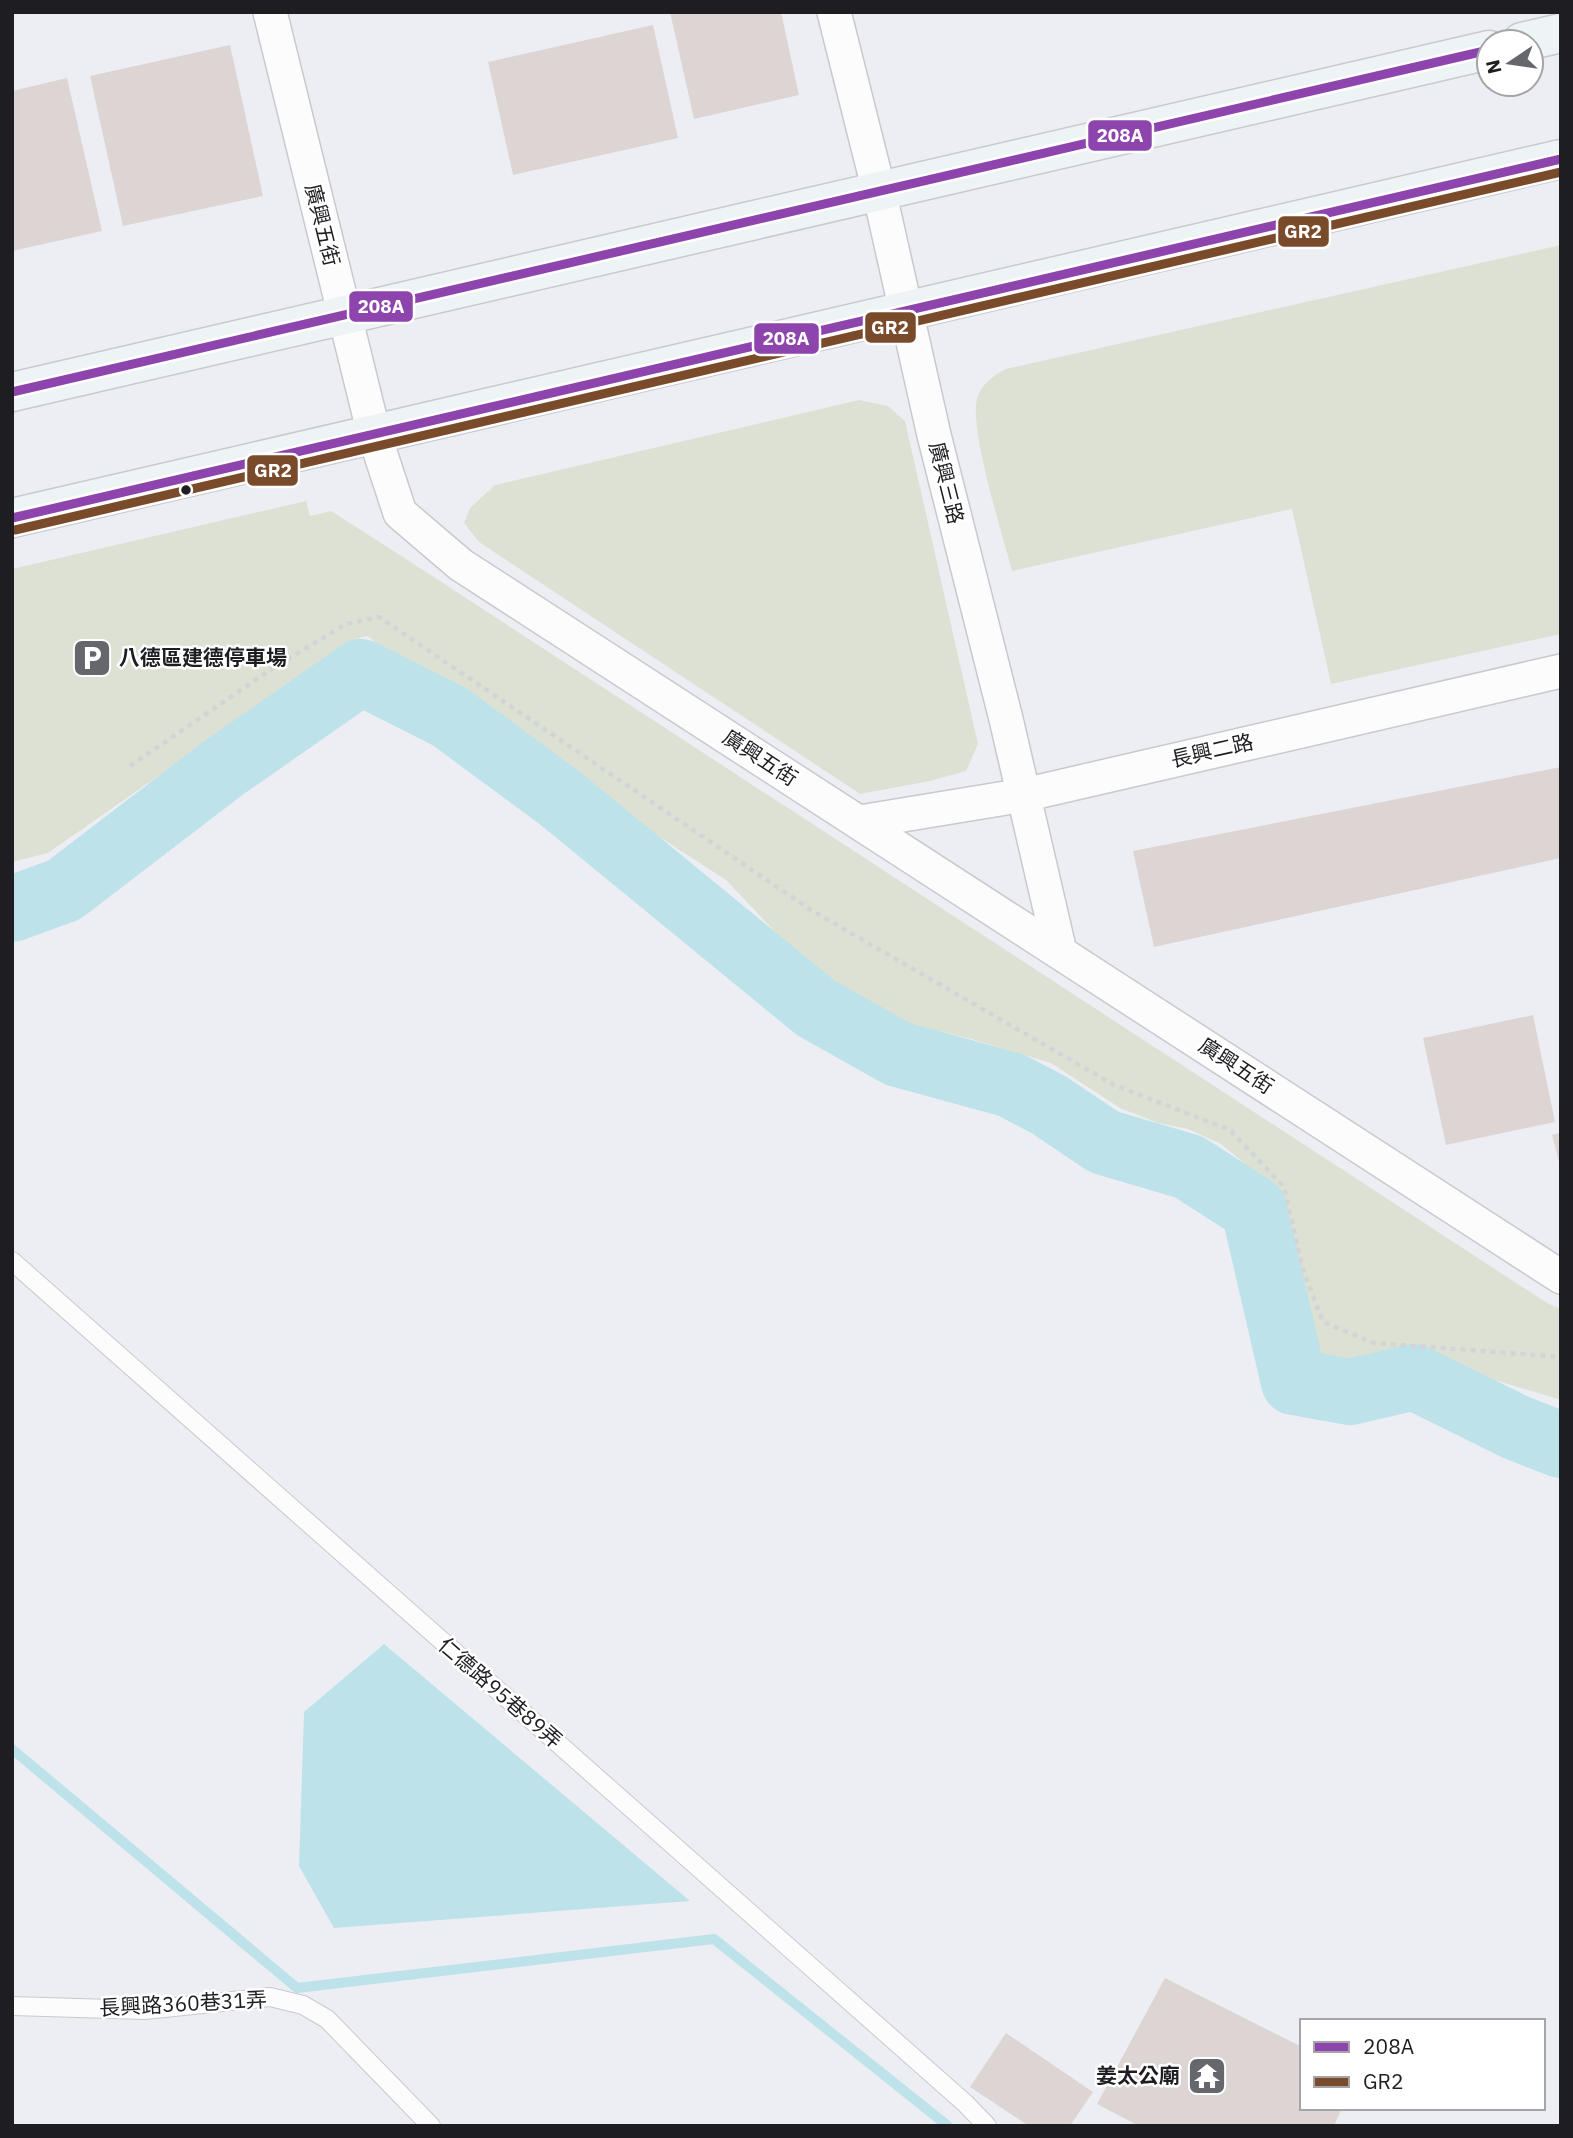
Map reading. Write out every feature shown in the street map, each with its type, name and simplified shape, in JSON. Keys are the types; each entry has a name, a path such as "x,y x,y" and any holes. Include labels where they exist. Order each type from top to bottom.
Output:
{"street":[{"name":"廣興五街","path":"270,12 374,434 400,513 461,565 1561,1277"},
{"name":"廣興三路","path":"834,12 1060,953"},
{"path":"12,392 1475,53"},
{"path":"12,518 1561,159"},
{"name":"長興二路","path":"860,821 1024,795 1561,671"}],"lane":[{"name":"仁德路95巷89弄","path":"12,1261 966,2104 987,2126"},
{"name":"長興路360巷31弄","path":"12,2006 145,2010 270,1997 303,2005 327,2019 431,2126"}],"path":[{"path":"130,766 272,668 346,625 379,617 811,910 1114,1085 1230,1130 1284,1187 1303,1270 1324,1322 1374,1343 1561,1357"}],"shaded area":[{"path":"1561,245 1561,634 1331,684 1292,509 1012,571 982,457 976,413 977,399 982,389 1001,371"},
{"path":"859,400 888,406 905,421 978,744 966,771 930,781 860,794 479,542 464,523 470,508 495,485"},
{"path":"306,501 310,516 331,511 1547,1303 1561,1309 1561,1400 1435,1362 1386,1361 1329,1378 1318,1376 1307,1360 1295,1320 1274,1223 1262,1193 1244,1163 1221,1144 1188,1129 1158,1123 1120,1108 1051,1063 968,1038 883,1018 845,998 816,975 726,880 647,829 520,766 499,742 489,724 367,636 353,640 48,853 12,862 12,569"}],"water":[{"path":"384,1644 690,1901 334,1928 299,1866 304,1712"}],"building":[{"path":"670,12 781,12 799,95 694,119"},
{"path":"653,25 678,138 513,175 488,62"},
{"path":"230,45 263,196 123,226 90,76"},
{"path":"67,78 102,231 12,251 12,91"},
{"path":"1561,767 1561,858 1154,947 1133,851"},
{"path":"1533,1015 1555,1122 1446,1145 1423,1038"},
{"path":"1561,1133 1561,1166 1560,1166 1552,1135"},
{"name":"姜太公廟","path":"1165,1978 1300,2046 1300,2110 1341,2110 1334,2126 1139,2126 1097,2104"},
{"path":"1006,2033 1093,2092 1070,2126 1029,2126 970,2087"}],"waterway":[{"path":"12,909 64,890 222,769 361,672 450,717 561,799 816,1008 898,1054 1011,1085 1049,1105 1104,1142 1189,1167 1254,1209 1294,1382 1350,1392 1414,1377 1515,1427 1561,1445"},
{"path":"12,1749 297,1988 714,1939 948,2126"}],"transit line":[{"name":"208A","path":"12,392 1475,53"},
{"name":"208A","path":"12,518 1561,159"},
{"name":"GR2","path":"15,530 1561,172"}],"place":[{"name":"八德區建德停車場","path":"92,658"},
{"name":"姜太公廟","path":"1207,2076"}]}
